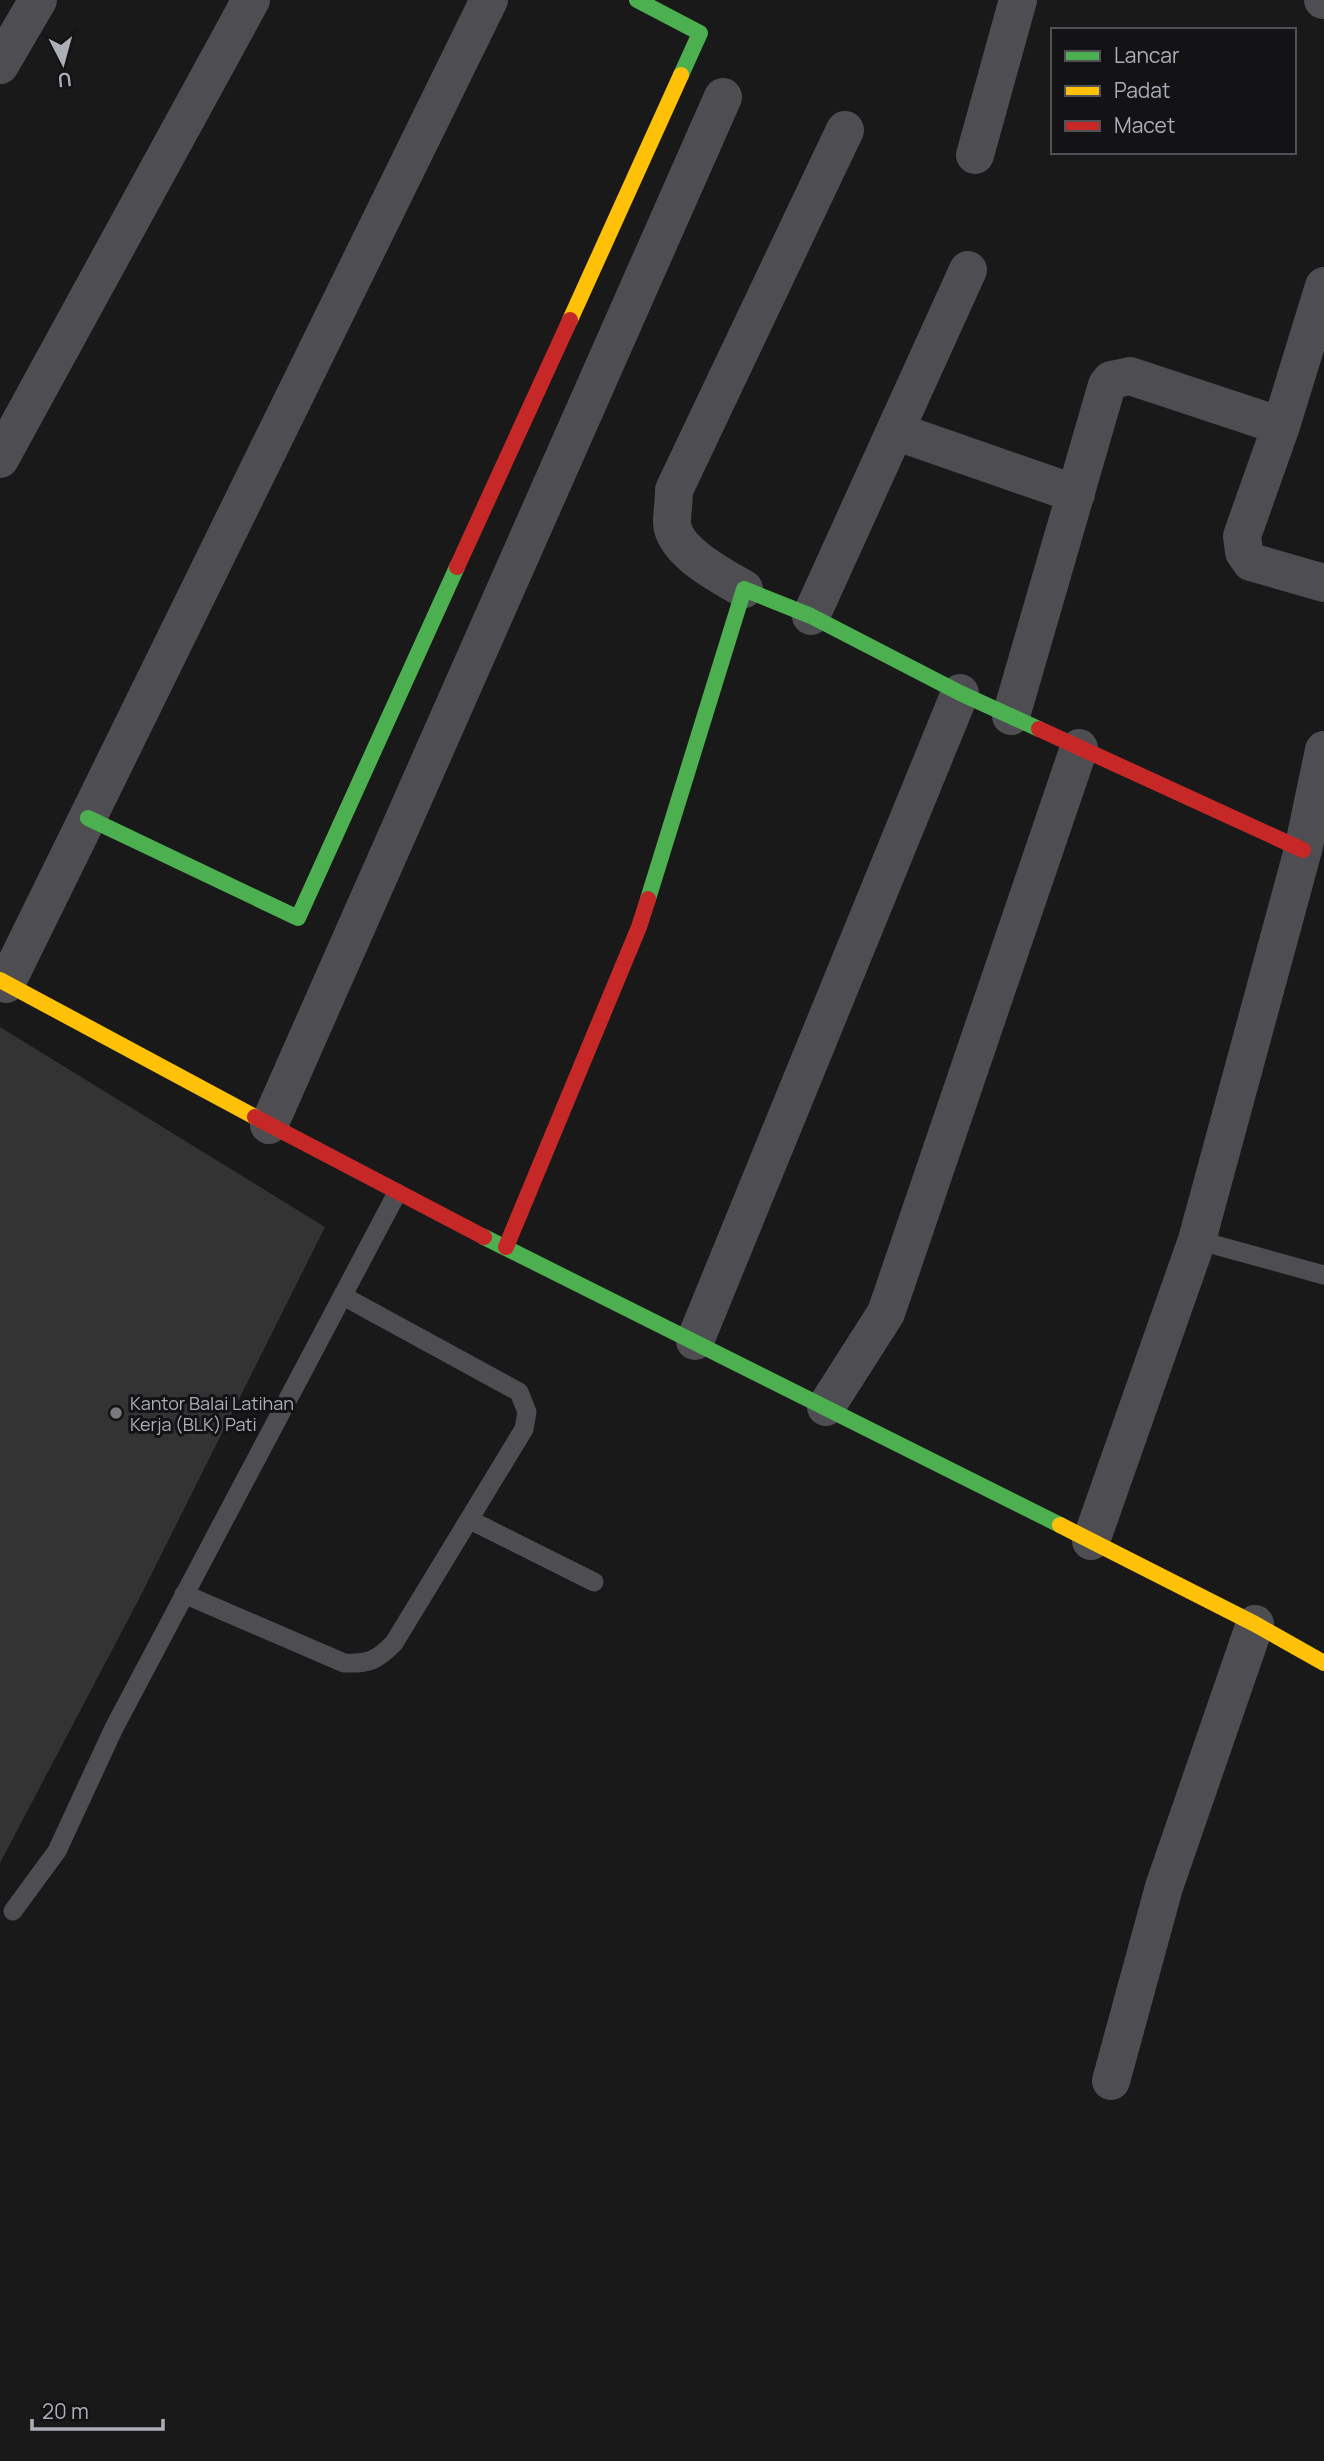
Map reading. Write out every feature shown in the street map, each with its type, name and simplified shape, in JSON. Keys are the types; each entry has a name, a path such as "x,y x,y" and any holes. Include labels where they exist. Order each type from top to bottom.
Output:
{"street":[{"path":"0,65 38,0"},
{"path":"0,459 251,0"},
{"path":"489,0 88,818 3,982 397,1193 1091,1541 1324,1662"},
{"path":"88,818 298,918 700,33 637,0"},
{"path":"975,155 1018,0"},
{"path":"269,1125 723,97"},
{"path":"845,130 674,490 672,526 679,540 698,560 744,589 811,616 960,693 1303,850"},
{"path":"811,616 968,270"},
{"path":"1324,286 1242,536 1242,547 1251,562 1324,583"},
{"path":"1011,716 1107,385 1111,380 1130,376 1280,426"},
{"path":"895,431 1076,494"},
{"path":"506,1247 639,928 744,589"},
{"path":"695,1341 960,693"},
{"path":"826,1407 886,1313 1079,748"},
{"path":"1091,1541 1197,1240 1303,850 1324,750"},
{"path":"1111,2081 1164,1887 1255,1624"}],"lane":[{"path":"13,1911 57,1851 114,1728 397,1193"},
{"path":"1197,1240 1324,1275"},
{"path":"184,1594 344,1663 362,1664 378,1659 394,1643 524,1429 527,1412 519,1391 343,1296"},
{"path":"470,1520 594,1583"}],"building":[{"name":"Kantor Balai Latihan Kerja (BLK) Pati","path":"0,1027 325,1227 139,1599 0,1863"}],"traffic: fast":[{"path":"637,0 700,33 681,75"},
{"path":"88,818 298,918 457,567"},
{"path":"648,899 744,589 811,616 960,693 1039,729"},
{"path":"484,1237 1060,1525"}],"traffic: slow":[{"path":"570,320 681,75"},
{"path":"0,980 255,1117"},
{"path":"1060,1525 1255,1624 1324,1663"}],"traffic: jam":[{"path":"457,567 570,320"},
{"path":"1039,729 1303,850"},
{"path":"506,1247 639,927 648,899"},
{"path":"255,1117 484,1237"}],"place":[{"name":"Kantor Balai Latihan Kerja (BLK) Pati","path":"116,1413"}]}
